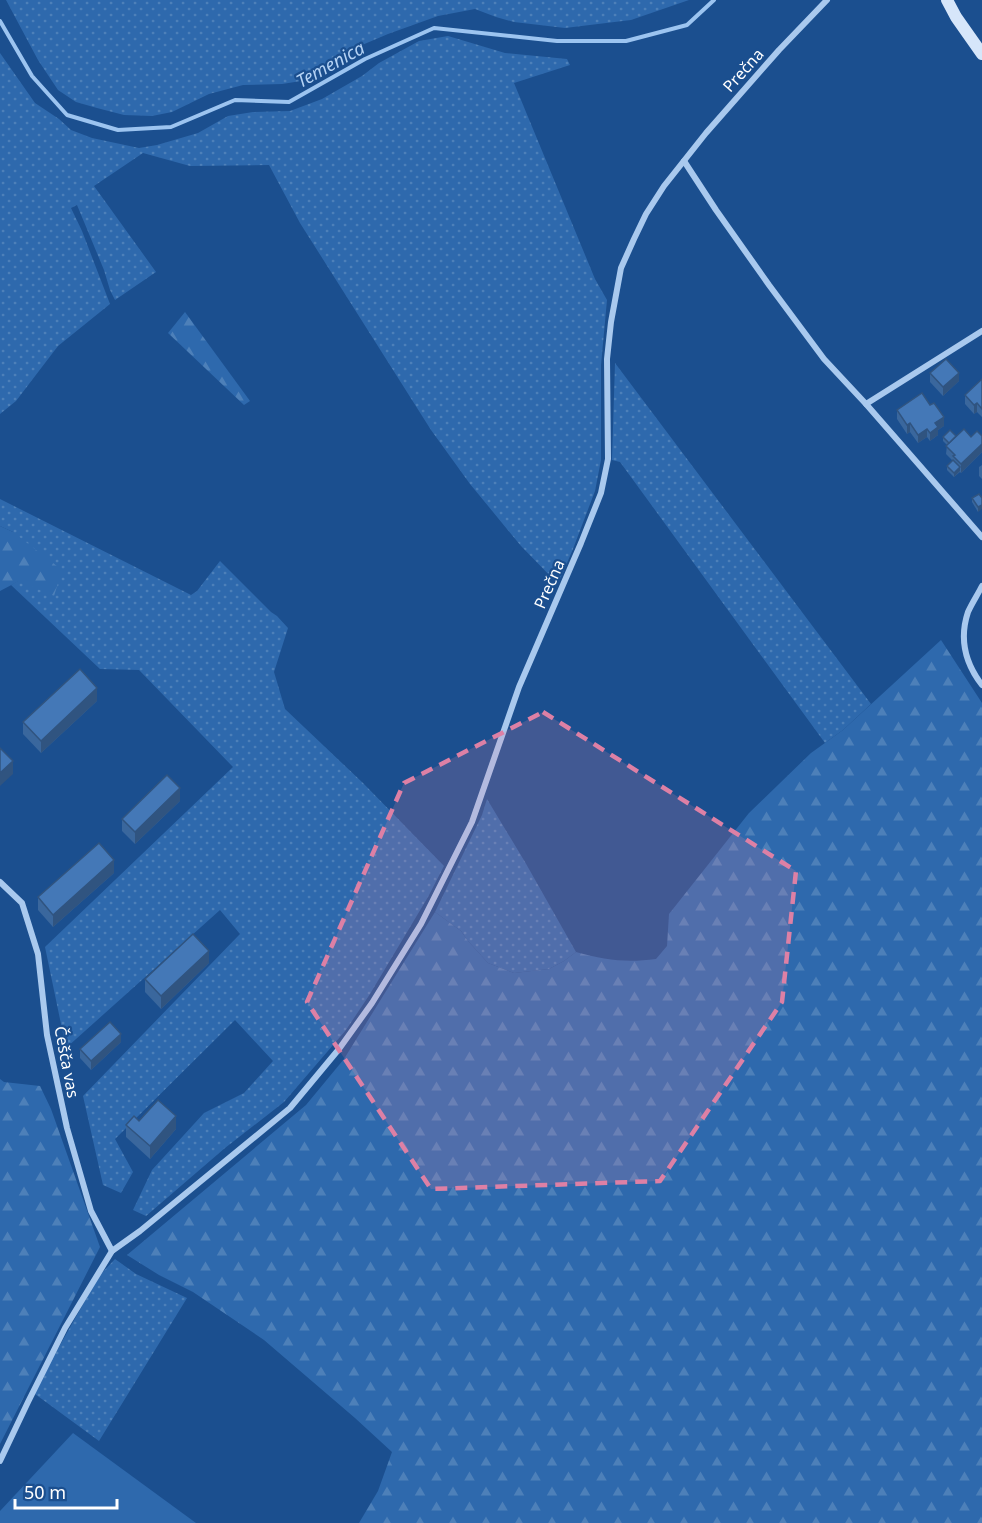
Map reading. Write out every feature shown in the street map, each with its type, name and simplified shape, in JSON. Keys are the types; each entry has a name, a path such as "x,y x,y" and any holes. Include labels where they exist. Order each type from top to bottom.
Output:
{"street":[{"name":"Prečna","path":"112,1251 140,1231 290,1108 339,1049 372,1003 421,924 472,822 519,687 601,493 608,459 607,359 614,298 621,268 646,214 664,186 736,98 827,0"},
{"path":"948,0 956,17 982,54"},
{"path":"684,161 769,285 824,359 982,537"},
{"path":"866,404 981,334"},
{"path":"982,586 968,612 963,640 969,664 982,685"},
{"name":"Češča vas","path":"0,882 22,903 38,954 47,1035 67,1128 91,1210 112,1251"},
{"path":"0,1461 65,1329 112,1251"}],"highlighted area":[{"path":"543,712 796,871 782,1002 660,1181 431,1189 307,1002 404,783"}],"green space":[{"path":"6,0 689,0 631,20 565,28 514,22 475,9 438,16 355,48 314,79 282,84 243,85 209,94 172,112 152,116 124,115 97,108 76,102 58,90 38,60"},
{"path":"448,36 505,53 567,59 570,65 514,83 595,279 607,300 601,365 601,460 595,491 558,584 521,546 470,484 431,430 300,223 269,165 190,166 143,153 94,186 156,272 115,300 77,205 71,208 110,304 58,346 16,401 0,414 0,53 35,103 71,130 92,138 139,148 198,133 228,116 253,112 290,111 322,99 419,41"},
{"path":"185,312 250,401 244,405 168,333"},
{"path":"615,363 871,704 825,743 620,462 612,460"},
{"path":"0,499 191,595 197,591 220,561 288,628 274,672 285,709 363,783 444,866 428,897 346,1030 284,1102 225,1148 146,1216 133,1210 152,1170 204,1113 244,1093 273,1061 235,1020 115,1139 133,1172 121,1193 103,1185 83,1096 240,934 220,910 66,1048 45,947 233,767 139,670 100,669 11,585 18,581 13,532 0,526"},
{"path":"0,526 13,532 62,570 54,596 19,581 0,591"},
{"path":"941,640 982,703 982,1523 359,1523 378,1491 392,1452 264,1340 193,1292 127,1255 306,1105 344,1059 435,912 461,931 488,963 514,973 549,969 576,952 616,960 656,959 667,946 669,914 749,813 811,753 843,730"},
{"path":"487,799 576,952 549,969 514,973 488,963 461,931 435,912 482,815"},
{"path":"0,1079 4,1082 40,1086 51,1109 100,1247 0,1444"},
{"path":"115,1259 136,1274 187,1298 99,1441 35,1394 42,1377 99,1276"},
{"path":"73,1433 196,1523 0,1523 0,1511"}],"building":[{"path":"946,359 959,373 943,387 930,373"},
{"path":"982,379 982,409 977,403 974,405 965,395"},
{"path":"922,393 930,405 934,403 944,417 935,423 938,427 930,433 927,429 918,435 910,423 907,425 897,410"},
{"path":"964,429 971,437 977,431 982,436 982,444 961,464 946,446"},
{"path":"950,430 956,436 949,443 943,437"},
{"path":"953,460 960,467 954,473 947,466"},
{"path":"979,494 982,498 982,505 978,507 972,498"},
{"path":"80,669 97,688 41,741 23,722"},
{"path":"0,748 13,761 0,773"},
{"path":"167,775 180,788 135,832 122,819"},
{"path":"99,843 114,860 53,915 38,897"},
{"path":"193,934 209,951 161,996 145,979"},
{"path":"110,1022 121,1034 91,1061 80,1049"},
{"path":"158,1100 176,1116 150,1146 126,1125 134,1116 139,1121"}],"waterway":[{"name":"Temenica","path":"0,21 32,76 67,115 118,130 171,127 235,100 289,102 365,59 434,28 557,41 626,41 687,25 714,0"}]}
